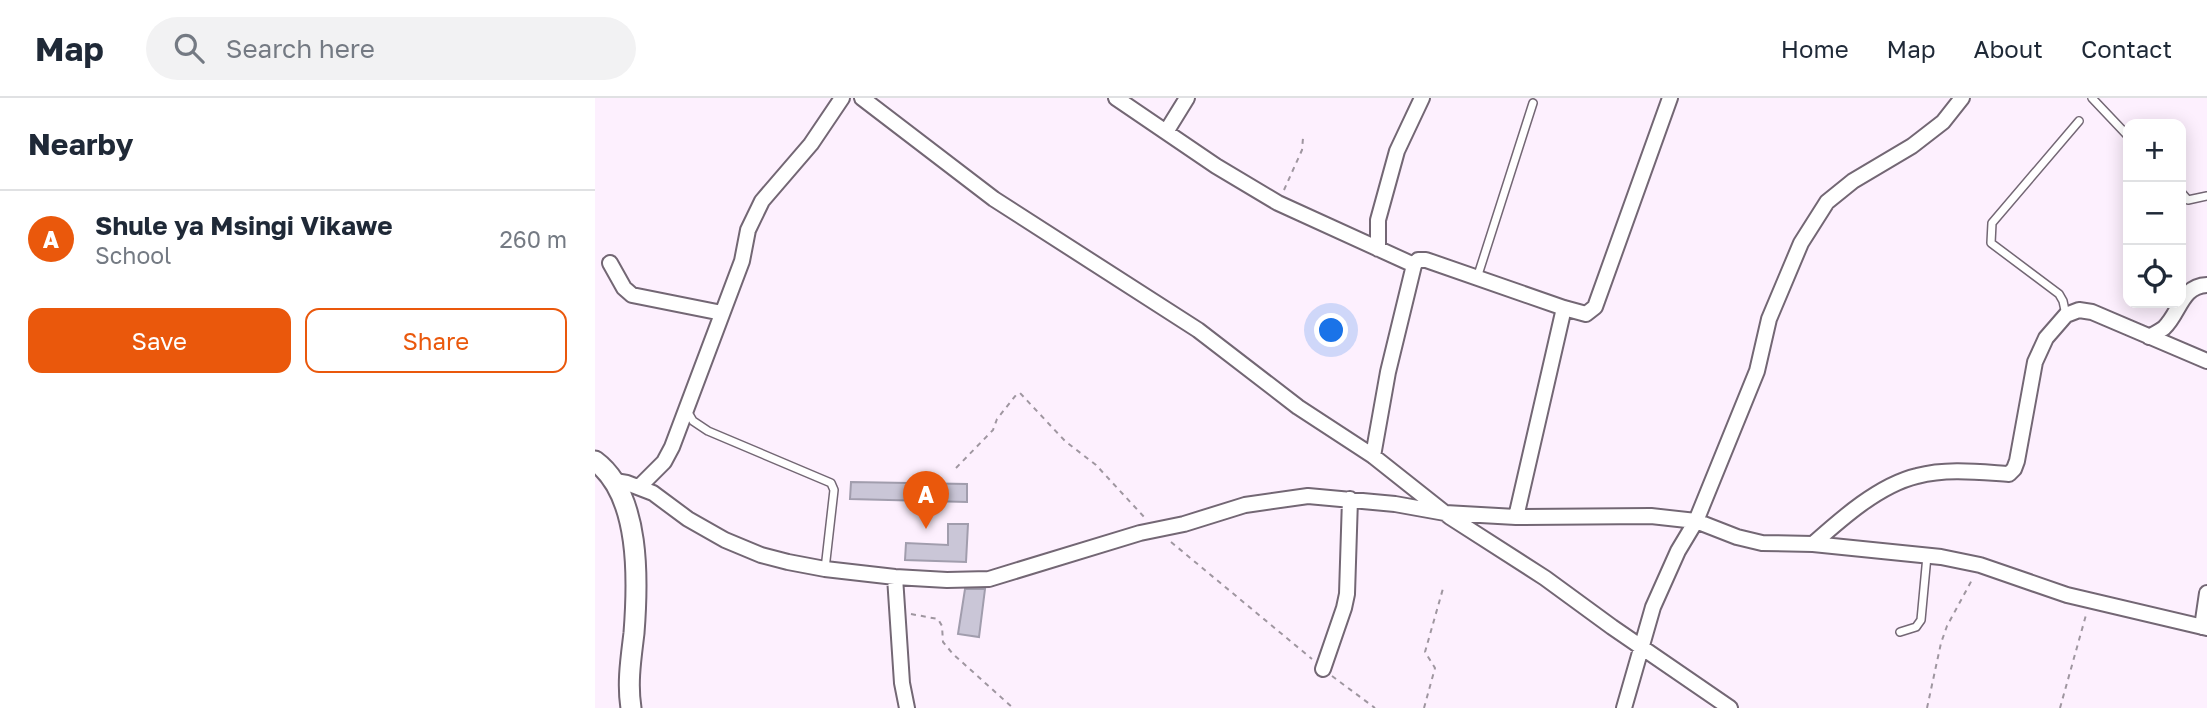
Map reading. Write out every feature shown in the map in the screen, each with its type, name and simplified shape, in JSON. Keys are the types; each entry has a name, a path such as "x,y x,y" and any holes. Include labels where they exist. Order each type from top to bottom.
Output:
{"street":[{"path":"639,487 664,462 672,447 742,261 748,230 762,201 811,145 842,98"},
{"path":"862,98 994,199 1198,330 1298,407 1373,456 1445,513 1545,578 1730,708"},
{"path":"1116,98 1216,166 1278,203 1414,265"},
{"path":"1166,132 1187,98"},
{"path":"1378,249 1378,220 1397,151 1422,98"},
{"path":"1373,456 1388,372 1414,265 1418,260 1426,260 1586,314 1595,307 1670,98"},
{"path":"1624,708 1658,593 1696,521 1757,371 1769,318 1801,243 1827,202 1853,181 1943,122 1962,98"},
{"path":"610,263 624,288 632,295 722,313"},
{"path":"2149,337 2164,327 2189,291 2196,286 2207,285"},
{"path":"1516,517 1564,308"},
{"path":"1813,544 1848,513 1877,493 1915,476 1951,471 2009,474 2017,461 2035,362 2046,338 2066,315 2078,310 2092,312 2207,361"},
{"path":"595,461 615,481 627,509 636,573 628,685 631,708"},
{"path":"615,481 653,493 688,520 725,540 775,559 825,569 895,577 989,579 1245,505 1308,496 1350,499 1445,513 1516,517 1631,515 1696,521 1737,537 1762,543 1813,544 1927,555 1980,565 2045,588 2205,627 2207,593"},
{"path":"1323,669 1347,594 1350,499"},
{"path":"895,577 902,682 907,708"}],"lane":[{"path":"2092,98 2123,131"},
{"path":"1477,278 1533,103"},
{"path":"2066,315 2059,293 1991,243 1990,231 1992,223 2079,121"},
{"path":"2186,198 2188,200 2207,196"},
{"path":"685,409 693,421 708,431 831,483 834,490 825,569"},
{"path":"1900,632 1916,627 1921,620 1927,555"}],"path":[{"path":"1278,203 1296,167 1303,138"},
{"path":"956,468 993,430 997,419 1020,393 1065,440 1096,466 1157,530 1323,669 1375,708"},
{"path":"1927,708 1947,626 1980,565"},
{"path":"1424,708 1435,668 1425,652 1444,585"},
{"path":"2060,708 2089,600"},
{"path":"898,614 922,614 939,619 943,642 1013,708"}],"building":[{"path":"851,482 967,484 967,502 850,499"},
{"path":"948,524 968,524 966,562 905,560 906,543 948,545"},
{"path":"965,589 985,589 979,637 958,634"}],"place":[{"name":"Shule ya Msingi Vikawe","path":"926,529"}]}
